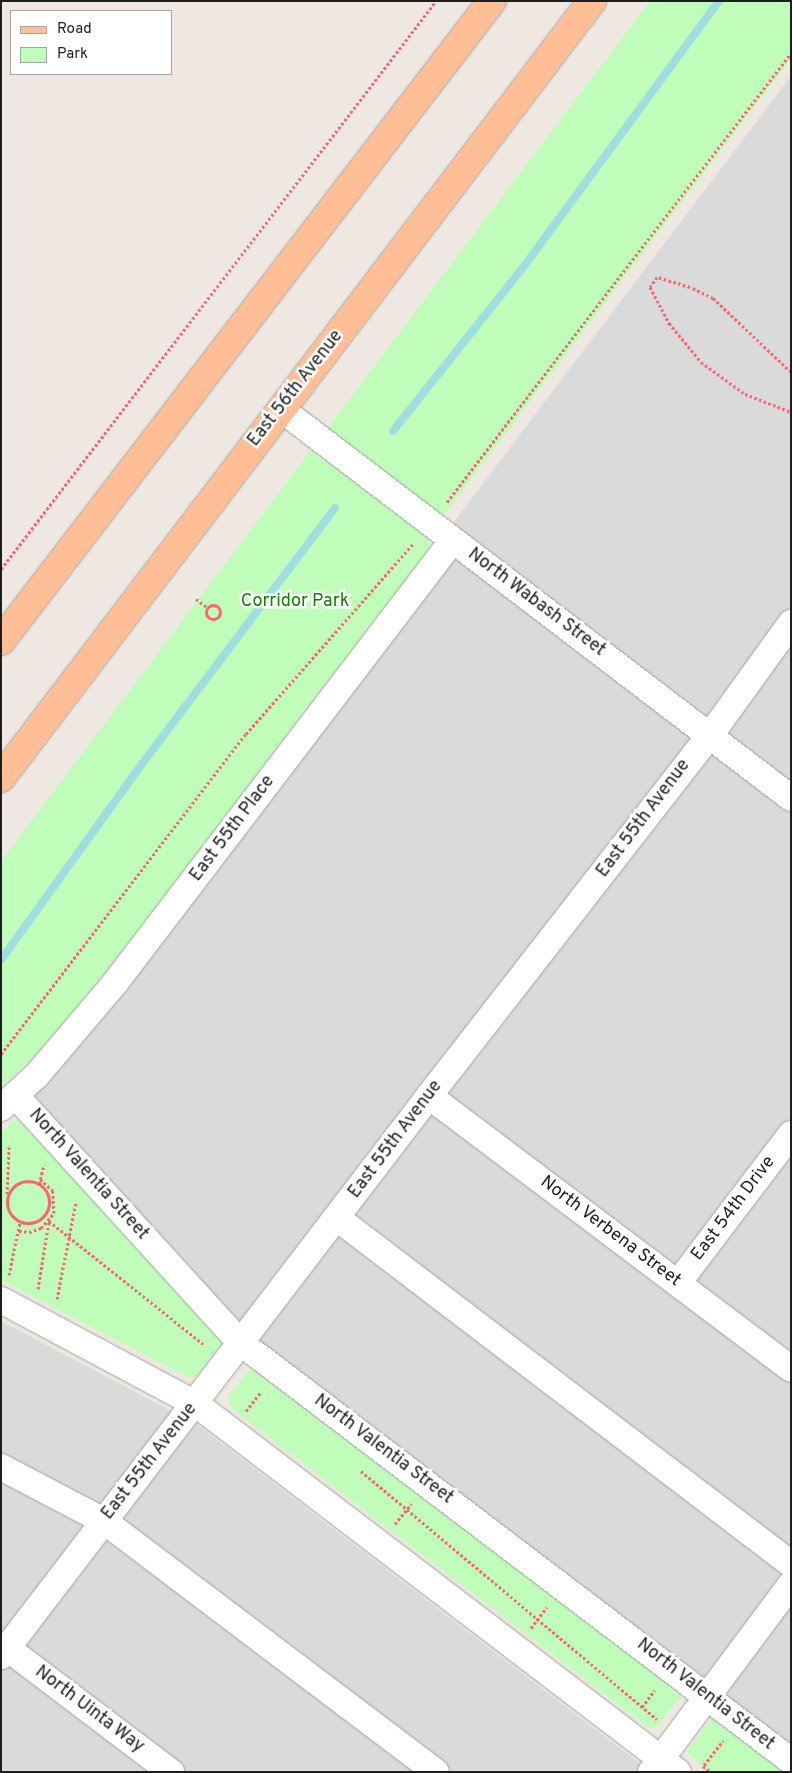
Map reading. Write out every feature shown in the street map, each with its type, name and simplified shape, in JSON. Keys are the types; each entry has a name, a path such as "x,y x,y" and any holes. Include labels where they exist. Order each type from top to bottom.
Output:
{"main road":[{"path":"1,641 492,1"},
{"name":"East 56th Avenue","path":"1,778 592,1"}],"street":[{"name":"North Wabash Street","path":"281,409 710,734 791,798"},
{"name":"East 55th Place","path":"8,1102 115,983 453,540"},
{"name":"East 55th Avenue","path":"4,1652 196,1404 241,1342 429,1096 710,734 791,623"},
{"name":"North Verbena Street","path":"429,1096 790,1366"},
{"name":"North Valentia Street","path":"8,1102 241,1342 707,1695 791,1761"},
{"name":"East 54th Drive","path":"678,1283 791,1134"},
{"path":"336,1218 791,1564"},
{"path":"5,1290 196,1404 663,1767 707,1695 791,1584"},
{"path":"1,1467 104,1522 436,1772"},
{"name":"North Uinta Way","path":"4,1652 171,1772"}],"path":[{"path":"1,569 436,1"},
{"path":"446,503 791,52"},
{"path":"791,372 713,298 690,287 657,277 650,287 669,323 706,366 745,394 791,412"},
{"path":"1,1054 246,734 416,540"},
{"path":"196,599 207,607 218,607 220,616 208,618 207,607"},
{"path":"7,1197 14,1186 26,1181 39,1184 48,1194 44,1215 32,1223 20,1222 8,1210 7,1197 9,1146"},
{"path":"19,1231 35,1231 49,1221 54,1213 56,1197 50,1186 40,1179"},
{"path":"56,1305 78,1194"},
{"path":"49,1221 205,1345"},
{"path":"37,1295 49,1221"},
{"path":"5,1290 20,1222"},
{"path":"244,1413 263,1389 271,1395"},
{"path":"354,1465 660,1721"},
{"path":"393,1527 415,1498"},
{"path":"529,1631 550,1604"},
{"path":"637,1713 659,1686"},
{"path":"704,1766 727,1735"}],"shaded area":[{"path":"791,76 791,1754 253,1338 26,1088"},
{"path":"1,1321 196,1424 651,1772 1,1772"}],"green space":[{"name":"Corridor Park","path":"650,1 791,1 791,59 431,532 428,553 114,966 47,1046 1,1086 1,861"},
{"path":"19,1119 223,1343 198,1376 189,1378 1,1280 1,1134 13,1121"},
{"path":"253,1366 682,1694 658,1726 650,1729 231,1408 228,1396"},
{"path":"713,1717 791,1772 708,1772 687,1752"}],"waterway":[{"path":"393,431 522,269 719,1"},
{"path":"1,960 139,768 335,508"}]}
